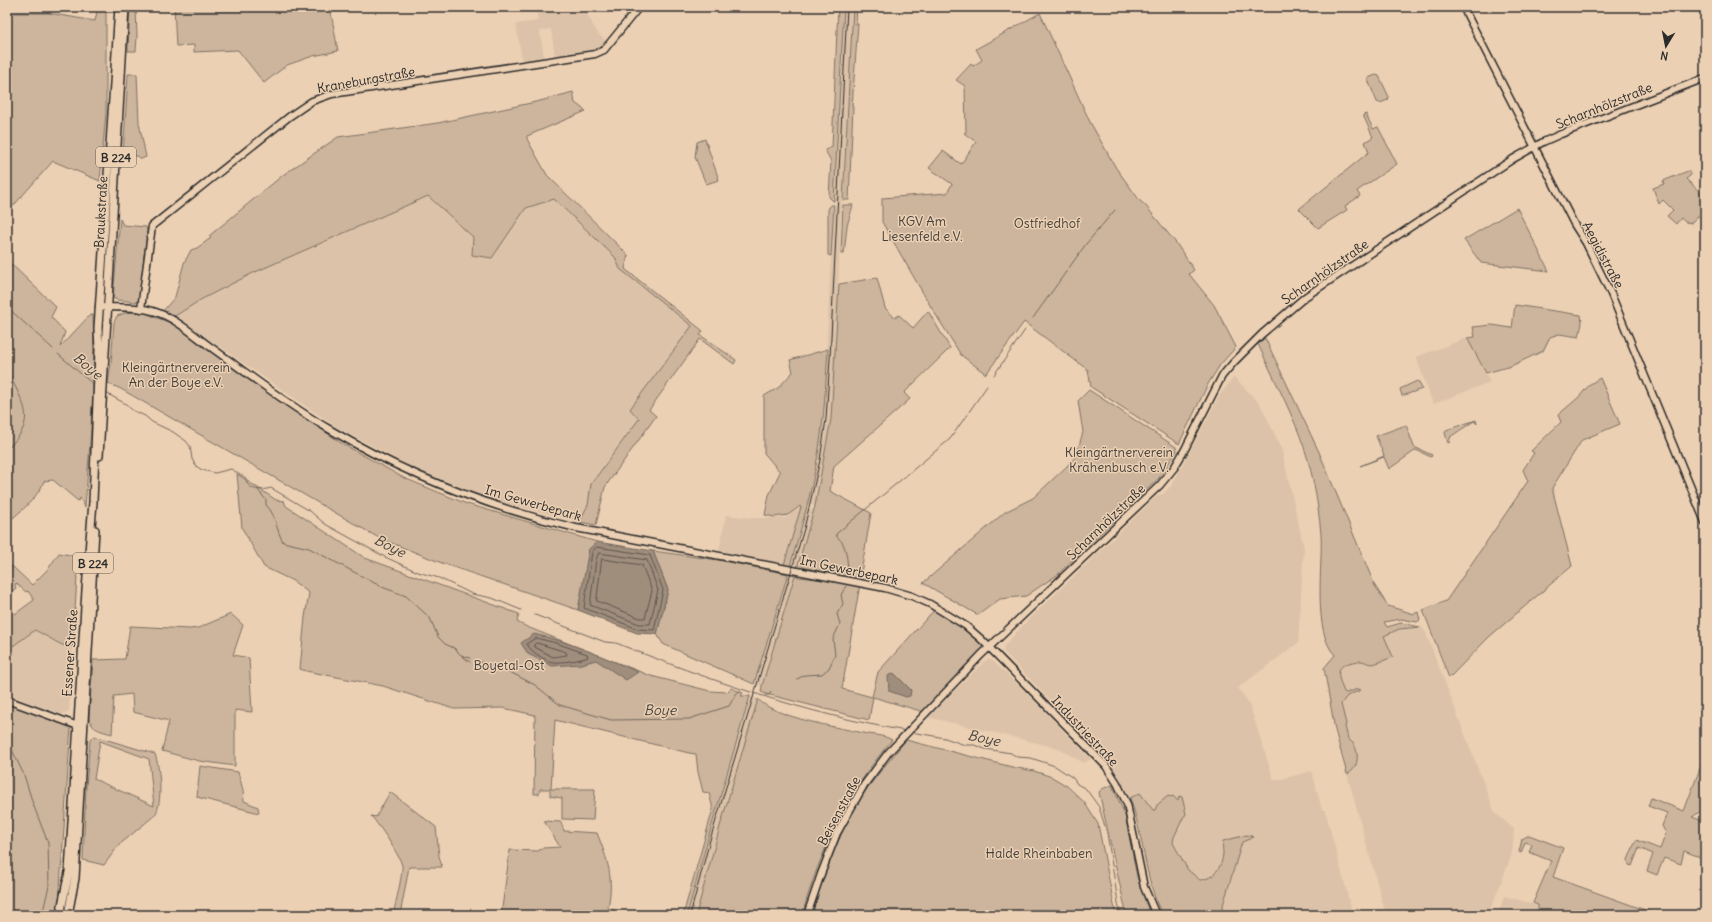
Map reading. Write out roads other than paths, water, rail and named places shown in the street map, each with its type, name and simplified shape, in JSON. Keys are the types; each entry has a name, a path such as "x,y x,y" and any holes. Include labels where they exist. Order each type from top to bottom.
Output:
{"main road":[{"name":"Braukstraße","path":"101,381 99,307 119,7"},
{"name":"Braukstraße","path":"100,395 108,307 125,7"},
{"name":"Essener Straße","path":"68,915 75,878 81,727 100,395"},
{"name":"Essener Straße","path":"60,915 66,894 69,872 81,727"}],"street":[{"name":"Kraneburgstraße","path":"141,309 152,226 290,116 312,101 322,97 347,92 596,54 604,50 639,7"},
{"name":"Aegidistraße","path":"1463,7 1611,294 1705,522"},
{"name":"Scharnhölzstraße","path":"908,731 989,648 1164,481 1184,451 1219,382 1229,367 1262,334 1305,297 1513,159 1534,147 1561,134 1705,78"},
{"name":"Im Gewerbepark","path":"99,307 141,309 168,317 276,395 328,429 375,454 445,486 535,517 572,527 899,592 930,604 946,613 966,626 989,648"},
{"name":"Industriestraße","path":"989,648 1106,766 1127,804 1144,886 1156,915"},
{"path":"7,700 81,727"},
{"name":"Beisenstraße","path":"808,915 826,858 844,818 876,768 908,731"}],"water":[{"path":"597,542 653,551 668,590 657,634 637,633 578,610 589,549"},
{"path":"534,634 600,655 638,672 626,680 596,660 582,664 552,666 528,654 521,643"},
{"path":"892,673 895,674 911,690 910,696 906,697 889,691 888,676"}],"waterway":[{"path":"1033,318 1086,244 1115,210"},
{"name":"Boye","path":"7,307 53,349"},
{"name":"Boye","path":"7,307 7,317"},
{"path":"994,375 1025,330"},
{"name":"Boye","path":"58,354 95,386"},
{"path":"7,368 22,400 26,418 18,438 7,449"},
{"path":"848,575 845,549 836,534 950,439 987,386"},
{"name":"Boye","path":"106,393 126,404 132,410 173,432 186,441 190,446 192,459 196,466 202,470 215,473 231,469 246,478 247,482 252,488 259,490 271,488 310,511 325,524 385,557 418,572 439,578 472,594 492,598 521,610"},
{"name":"Boye","path":"258,490 266,500 266,505 274,517 283,542 309,548 382,587 406,596 430,618 438,637 445,644 454,648 461,655 470,658"},
{"path":"797,679 805,675 822,674 829,668 835,655 833,639 840,624 837,614 843,604 841,595 846,586"},
{"name":"Boye","path":"535,615 605,642 616,643 722,683 832,715 906,731"},
{"name":"Boye","path":"462,656 470,662"},
{"name":"Boye","path":"476,660 506,670 535,685 560,705 611,720 689,719 729,706 736,694 742,689"},
{"name":"Boye","path":"475,663 484,664"},
{"name":"Boye","path":"765,695 769,695 771,692"},
{"name":"Boye","path":"911,732 945,738 965,745 974,745 985,749 1011,753 1017,757 1031,758 1055,766 1073,778 1077,784 1086,789 1099,807 1107,833 1120,915"},
{"path":"7,739 24,775 48,843 49,886 42,915"}],"railway":[{"path":"690,915 710,840 804,529 820,460 826,419 830,358 847,7"}],"park label":[{"name":"Ostfriedhof","path":"1047,223"},
{"name":"KGV Am Liesenfeld e.V.","path":"922,228"},
{"name":"Kleingärtnerverein An der Boye e.V.","path":"176,374"},
{"name":"Kleingärtnerverein Krähenbusch e.V.","path":"1119,460"},
{"name":"Boyetal-Ost","path":"509,665"},
{"name":"Halde Rheinbaben","path":"1039,853"}]}
